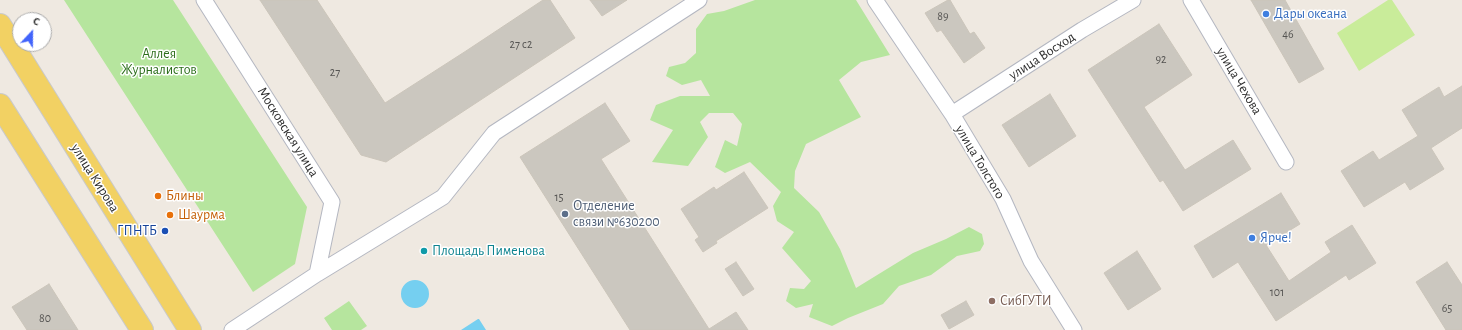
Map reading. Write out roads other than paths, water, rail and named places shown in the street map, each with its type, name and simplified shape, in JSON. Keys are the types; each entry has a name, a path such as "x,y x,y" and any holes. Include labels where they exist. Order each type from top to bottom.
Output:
{"main road":[{"name":"улица Кирова","path":"0,26 190,330"},
{"path":"0,105 142,330"}],"street":[{"name":"Московская улица","path":"204,0 332,202 317,274"},
{"path":"232,330 317,274 443,197 494,133 699,0"},
{"name":"улица Толстого","path":"875,0 952,114 1003,199 1031,261 1074,330"},
{"name":"улица Восход","path":"952,114 1082,30 1133,0"},
{"name":"улица Чехова","path":"1191,0 1286,162"}],"water":[{"path":"415,280 421,281 425,284 428,288 428,300 425,304 421,307 415,308 409,307 405,304 402,300 401,294 402,288 405,284 409,281"},
{"path":"478,319 486,330 461,330"}],"place":[{"name":"Дары океана","path":"1266,14"},
{"name":"Блины","path":"158,196"},
{"name":"Отделение связи №630200","path":"565,214"},
{"name":"Шаурма","path":"170,215"},
{"name":"ГПНТБ","path":"165,231"},
{"name":"Ярче!","path":"1252,238"},
{"name":"Площадь Пименова","path":"424,251"},
{"name":"СибГУТИ","path":"992,301"}],"park label":[{"name":"Аллея Журналистов","path":"159,62"}]}
